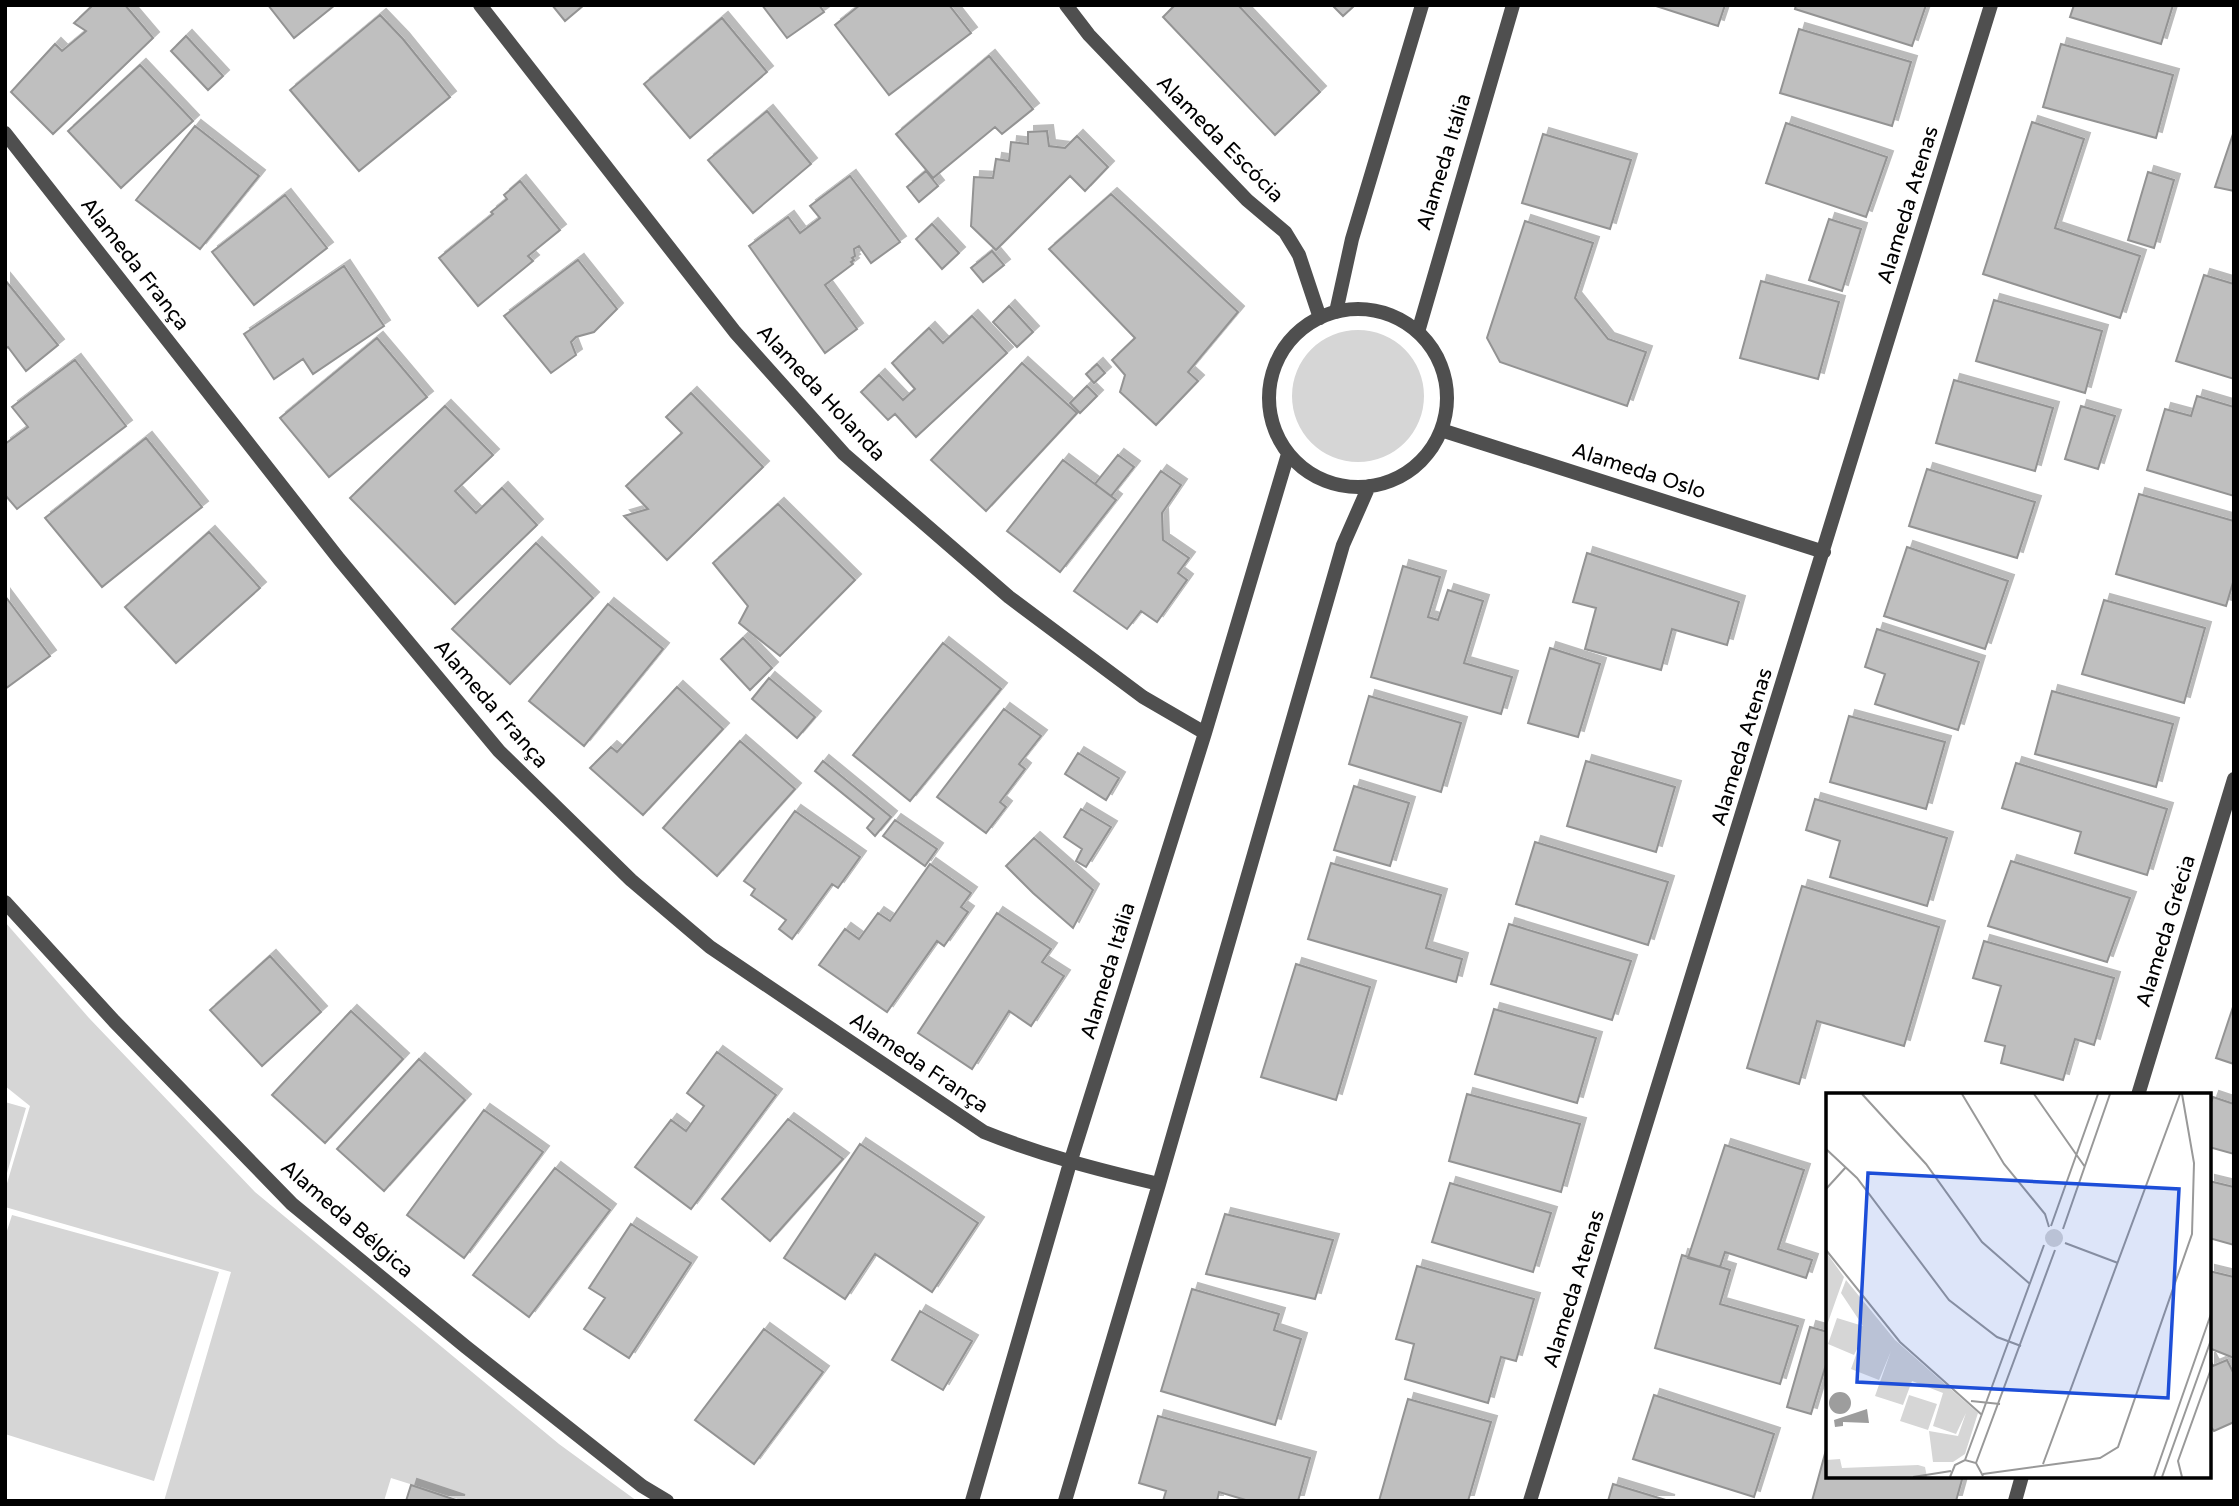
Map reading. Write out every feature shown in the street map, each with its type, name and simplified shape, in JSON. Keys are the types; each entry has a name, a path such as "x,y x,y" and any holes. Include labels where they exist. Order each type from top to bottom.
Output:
{"street":[{"name":"Alameda Holanda","path":"481,5 735,332 844,454 1009,597 1143,697 1205,733"},
{"name":"Alameda Escócia","path":"1066,5 1089,34 1247,200 1285,232 1299,255 1320,318"},
{"path":"1336,312 1352,239 1422,5"},
{"name":"Alameda Itália","path":"1418,332 1513,5"},
{"name":"Alameda Atenas","path":"1530,1501 1991,5"},
{"name":"Alameda França","path":"5,133 339,559 499,751 631,880 710,947 984,1132 1070,1163 1159,1184"},
{"path":"1365,309 1393,316 1418,332 1435,353 1445,377 1447,404 1441,430 1430,451 1413,468 1392,480 1368,486 1346,486 1324,480 1304,469 1288,454 1276,434 1269,412 1269,389 1274,367 1285,347 1300,330 1336,312 1365,309"},
{"name":"Alameda Oslo","path":"1441,430 1824,552"},
{"name":"Alameda Itália","path":"972,1501 1070,1163 1205,733 1288,454"},
{"path":"1065,1501 1343,545 1368,486"},
{"name":"Alameda Grécia","path":"2139,1093 2234,779"},
{"name":"Alameda Bélgica","path":"5,902 114,1021 292,1204 466,1348 642,1486 667,1501"},
{"path":"2015,1501 2021,1478"}],"shaded area":[{"path":"1358,330 1383,335 1405,349 1419,371 1424,396 1419,421 1405,443 1383,457 1358,462 1333,457 1311,443 1297,421 1292,396 1297,371 1311,349 1333,335"},
{"path":"5,922 89,1018 255,1192 559,1444 637,1501 464,1501 391,1478 384,1501 164,1501 231,1272 5,1207 5,1190 30,1106 5,1086"},
{"path":"5,1102 26,1108 5,1180"},
{"path":"12,1215 219,1272 154,1481 5,1434 5,1237"}],"building":[{"path":"93,5 125,5 153,38 53,134 11,92 55,44 62,51 86,31 74,23"},
{"path":"268,5 335,5 294,38"},
{"path":"552,5 584,5 565,21"},
{"path":"762,5 819,5 824,12 787,38"},
{"path":"860,5 949,5 971,33 889,95 835,25"},
{"path":"1175,5 1238,5 1320,92 1275,135 1163,17"},
{"path":"1332,5 1353,5 1354,6 1343,16"},
{"path":"1653,5 1725,5 1718,26"},
{"path":"1796,5 1926,5 1912,46 1795,9"},
{"path":"2074,5 2173,5 2161,44 2070,17"},
{"path":"380,15 450,97 359,171 290,90"},
{"path":"722,18 767,72 690,138 644,84"},
{"path":"1799,29 1911,62 1892,126 1780,93"},
{"path":"186,36 223,76 208,90 171,51"},
{"path":"2061,44 2173,75 2156,138 2043,107"},
{"path":"989,56 1033,109 1002,134 995,127 933,178 896,134"},
{"path":"140,65 193,121 121,188 68,131"},
{"path":"767,111 811,164 753,213 708,160"},
{"path":"2032,122 2084,139 2055,228 2140,256 2120,318 1983,274"},
{"path":"1786,123 1887,157 1866,217 1766,183"},
{"path":"195,126 259,176 200,249 136,200"},
{"path":"1047,131 1049,146 1065,148 1077,136 1108,167 1085,191 1070,176 996,250 971,226 974,177 993,178 996,159 1009,161 1011,142 1028,144 1028,132"},
{"path":"2234,131 2234,191 2215,187"},
{"path":"1543,134 1631,160 1610,229 1522,203"},
{"path":"926,171 938,186 919,202 907,187"},
{"path":"2148,172 2174,180 2154,248 2128,240"},
{"path":"850,176 900,242 871,263 859,246 854,249 855,256 851,262 853,264 825,285 857,329 825,353 749,246 788,217 800,233 820,218 810,206"},
{"path":"520,181 560,230 528,256 533,261 478,306 439,258 493,214 491,212 507,199 504,195"},
{"path":"1111,194 1238,312 1188,372 1198,381 1156,425 1120,392 1125,375 1112,360 1135,338 1049,249"},
{"path":"285,195 327,248 254,305 212,252"},
{"path":"1829,219 1861,229 1842,291 1809,280"},
{"path":"1525,221 1593,243 1575,298 1608,339 1646,352 1627,406 1500,362 1487,338"},
{"path":"932,224 959,253 942,269 916,239"},
{"path":"992,251 1004,265 983,282 971,268"},
{"path":"578,260 617,309 594,332 576,337 571,342 576,355 551,373 504,316"},
{"path":"344,266 384,326 313,374 303,359 274,379 244,334"},
{"path":"2204,275 2234,284 2234,379 2176,361"},
{"path":"5,280 58,345 26,371 8,347 5,349"},
{"path":"1761,281 1839,302 1818,379 1740,358"},
{"path":"1994,300 2102,331 2085,393 1976,361"},
{"path":"1009,306 1033,332 1017,347 993,322"},
{"path":"972,316 1007,353 916,437 895,414 888,420 861,392 879,375 903,400 915,389 892,363 929,328 943,343"},
{"path":"377,338 427,397 329,477 280,418"},
{"path":"75,360 126,426 17,509 5,495 5,444 28,427 12,407"},
{"path":"1022,363 1077,413 986,511 931,460"},
{"path":"1097,364 1105,373 1094,383 1086,374"},
{"path":"1954,380 2053,408 2035,471 1936,443"},
{"path":"1087,386 1097,396 1080,413 1070,403"},
{"path":"691,393 763,467 667,560 624,516 648,509 626,486 682,433 666,417"},
{"path":"2197,396 2234,407 2234,496 2147,470 2165,409 2191,416"},
{"path":"445,406 493,455 455,491 476,513 502,488 537,525 455,604 350,498"},
{"path":"2081,406 2115,416 2098,469 2065,459"},
{"path":"146,438 202,507 102,587 45,518"},
{"path":"1118,455 1134,467 1111,496 1095,484"},
{"path":"1063,460 1116,500 1060,572 1007,531"},
{"path":"1927,469 2035,502 2017,558 1909,526"},
{"path":"1161,471 1181,485 1162,513 1163,540 1189,558 1178,573 1187,580 1157,622 1141,611 1127,629 1074,591"},
{"path":"2139,494 2234,521 2234,579 2226,606 2116,574"},
{"path":"778,504 855,580 780,656 739,623 748,606 713,563"},
{"path":"209,532 260,588 176,663 125,607"},
{"path":"536,543 593,598 510,684 452,629"},
{"path":"1907,547 2008,581 1985,649 1884,616"},
{"path":"1587,553 1739,602 1727,645 1672,629 1661,670 1585,649 1596,608 1573,602"},
{"path":"1403,566 1440,577 1428,617 1438,620 1448,590 1483,601 1464,663 1512,677 1501,714 1371,677"},
{"path":"5,596 50,656 5,689"},
{"path":"2104,600 2205,628 2184,703 2082,674"},
{"path":"608,604 663,649 584,746 529,701"},
{"path":"1877,629 1979,662 1958,730 1875,704 1885,674 1865,667"},
{"path":"743,638 772,668 750,690 721,659"},
{"path":"943,643 1001,689 910,801 853,755"},
{"path":"1550,648 1600,664 1578,737 1528,723"},
{"path":"769,678 815,717 797,738 752,699"},
{"path":"677,687 723,729 643,815 590,768 611,747 617,752"},
{"path":"2052,691 2173,724 2156,787 2035,754"},
{"path":"1369,696 1461,723 1441,792 1349,764"},
{"path":"1004,709 1041,736 1019,764 1025,769 1000,802 1006,807 986,833 937,797"},
{"path":"1849,716 1945,742 1926,809 1830,782"},
{"path":"740,741 795,789 717,876 663,828"},
{"path":"1078,753 1119,778 1106,800 1065,774"},
{"path":"823,761 891,817 875,836 867,828 874,819 815,771"},
{"path":"1586,761 1675,787 1656,852 1567,826"},
{"path":"2016,763 2167,809 2147,875 2075,853 2081,832 2002,808"},
{"path":"1354,786 1409,803 1390,866 1334,850"},
{"path":"1815,799 1947,838 1927,906 1830,877 1840,841 1806,830"},
{"path":"1081,809 1111,827 1086,867 1076,861 1082,849 1064,837"},
{"path":"795,811 860,857 838,888 832,884 792,939 779,929 786,920 751,895 755,889 744,881"},
{"path":"895,820 937,849 925,866 883,836"},
{"path":"1034,838 1093,890 1073,928 1006,866"},
{"path":"1535,842 1668,882 1648,945 1516,904"},
{"path":"2011,861 2130,898 2107,962 1988,926"},
{"path":"1331,863 1441,895 1426,948 1462,959 1456,982 1308,939"},
{"path":"930,864 971,893 961,907 968,912 944,946 937,941 887,1012 819,965 845,929 859,939 878,913 890,921"},
{"path":"1802,886 1939,927 1904,1046 1817,1021 1799,1084 1747,1068"},
{"path":"997,913 1051,949 1042,962 1064,976 1031,1026 1009,1011 972,1069 918,1033"},
{"path":"1509,924 1631,961 1612,1020 1491,984"},
{"path":"1984,941 2114,978 2094,1045 2075,1039 2063,1080 2001,1063 2005,1046 1985,1041 2001,986 1973,978"},
{"path":"270,956 321,1012 262,1066 210,1010"},
{"path":"1296,964 1370,987 1336,1100 1261,1077"},
{"path":"2234,1004 2234,1064 2216,1058"},
{"path":"1494,1009 1596,1038 1577,1103 1475,1074"},
{"path":"351,1011 403,1059 325,1143 272,1095"},
{"path":"717,1052 776,1095 691,1209 635,1167 671,1120 686,1131 704,1106 687,1093"},
{"path":"419,1059 465,1100 384,1191 337,1149"},
{"path":"1467,1094 1580,1124 1561,1192 1449,1161"},
{"path":"2213,1097 2234,1104 2234,1154 2211,1148"},
{"path":"484,1110 543,1152 464,1258 407,1215"},
{"path":"788,1119 843,1159 770,1241 722,1199"},
{"path":"860,1144 978,1223 932,1292 875,1254 845,1299 784,1258"},
{"path":"1725,1145 1804,1170 1778,1249 1812,1260 1806,1278 1725,1252 1720,1267 1688,1258"},
{"path":"555,1168 610,1210 529,1317 473,1275"},
{"path":"2211,1181 2234,1187 2234,1245 2211,1239"},
{"path":"1450,1183 1551,1213 1533,1272 1432,1242"},
{"path":"1225,1214 1333,1240 1315,1299 1206,1274"},
{"path":"631,1224 691,1263 629,1358 584,1329 605,1298 589,1288"},
{"path":"1682,1255 1730,1270 1720,1304 1798,1326 1780,1384 1655,1348"},
{"path":"1417,1266 1534,1299 1516,1361 1501,1357 1488,1403 1405,1379 1414,1344 1396,1339"},
{"path":"2211,1271 2234,1277 2234,1358 2211,1349"},
{"path":"1192,1289 1279,1314 1274,1330 1301,1339 1275,1425 1161,1391"},
{"path":"920,1311 972,1341 943,1390 892,1360"},
{"path":"1810,1327 1826,1331 1826,1365 1811,1414 1787,1407"},
{"path":"764,1329 823,1372 754,1464 695,1420"},
{"path":"2227,1360 2234,1374 2234,1422 2214,1431 2211,1427 2211,1362 2213,1366"},
{"path":"1654,1395 1774,1434 1754,1497 1633,1459"},
{"path":"1408,1399 1491,1422 1468,1501 1379,1501"},
{"path":"1158,1416 1310,1458 1298,1501 1249,1501 1219,1492 1217,1501 1163,1501 1166,1491 1139,1483"},
{"path":"1826,1450 1826,1478 1962,1478 1956,1501 1812,1501"},
{"path":"1613,1484 1669,1501 1608,1501"},
{"path":"411,1485 459,1501 406,1501"}]}
